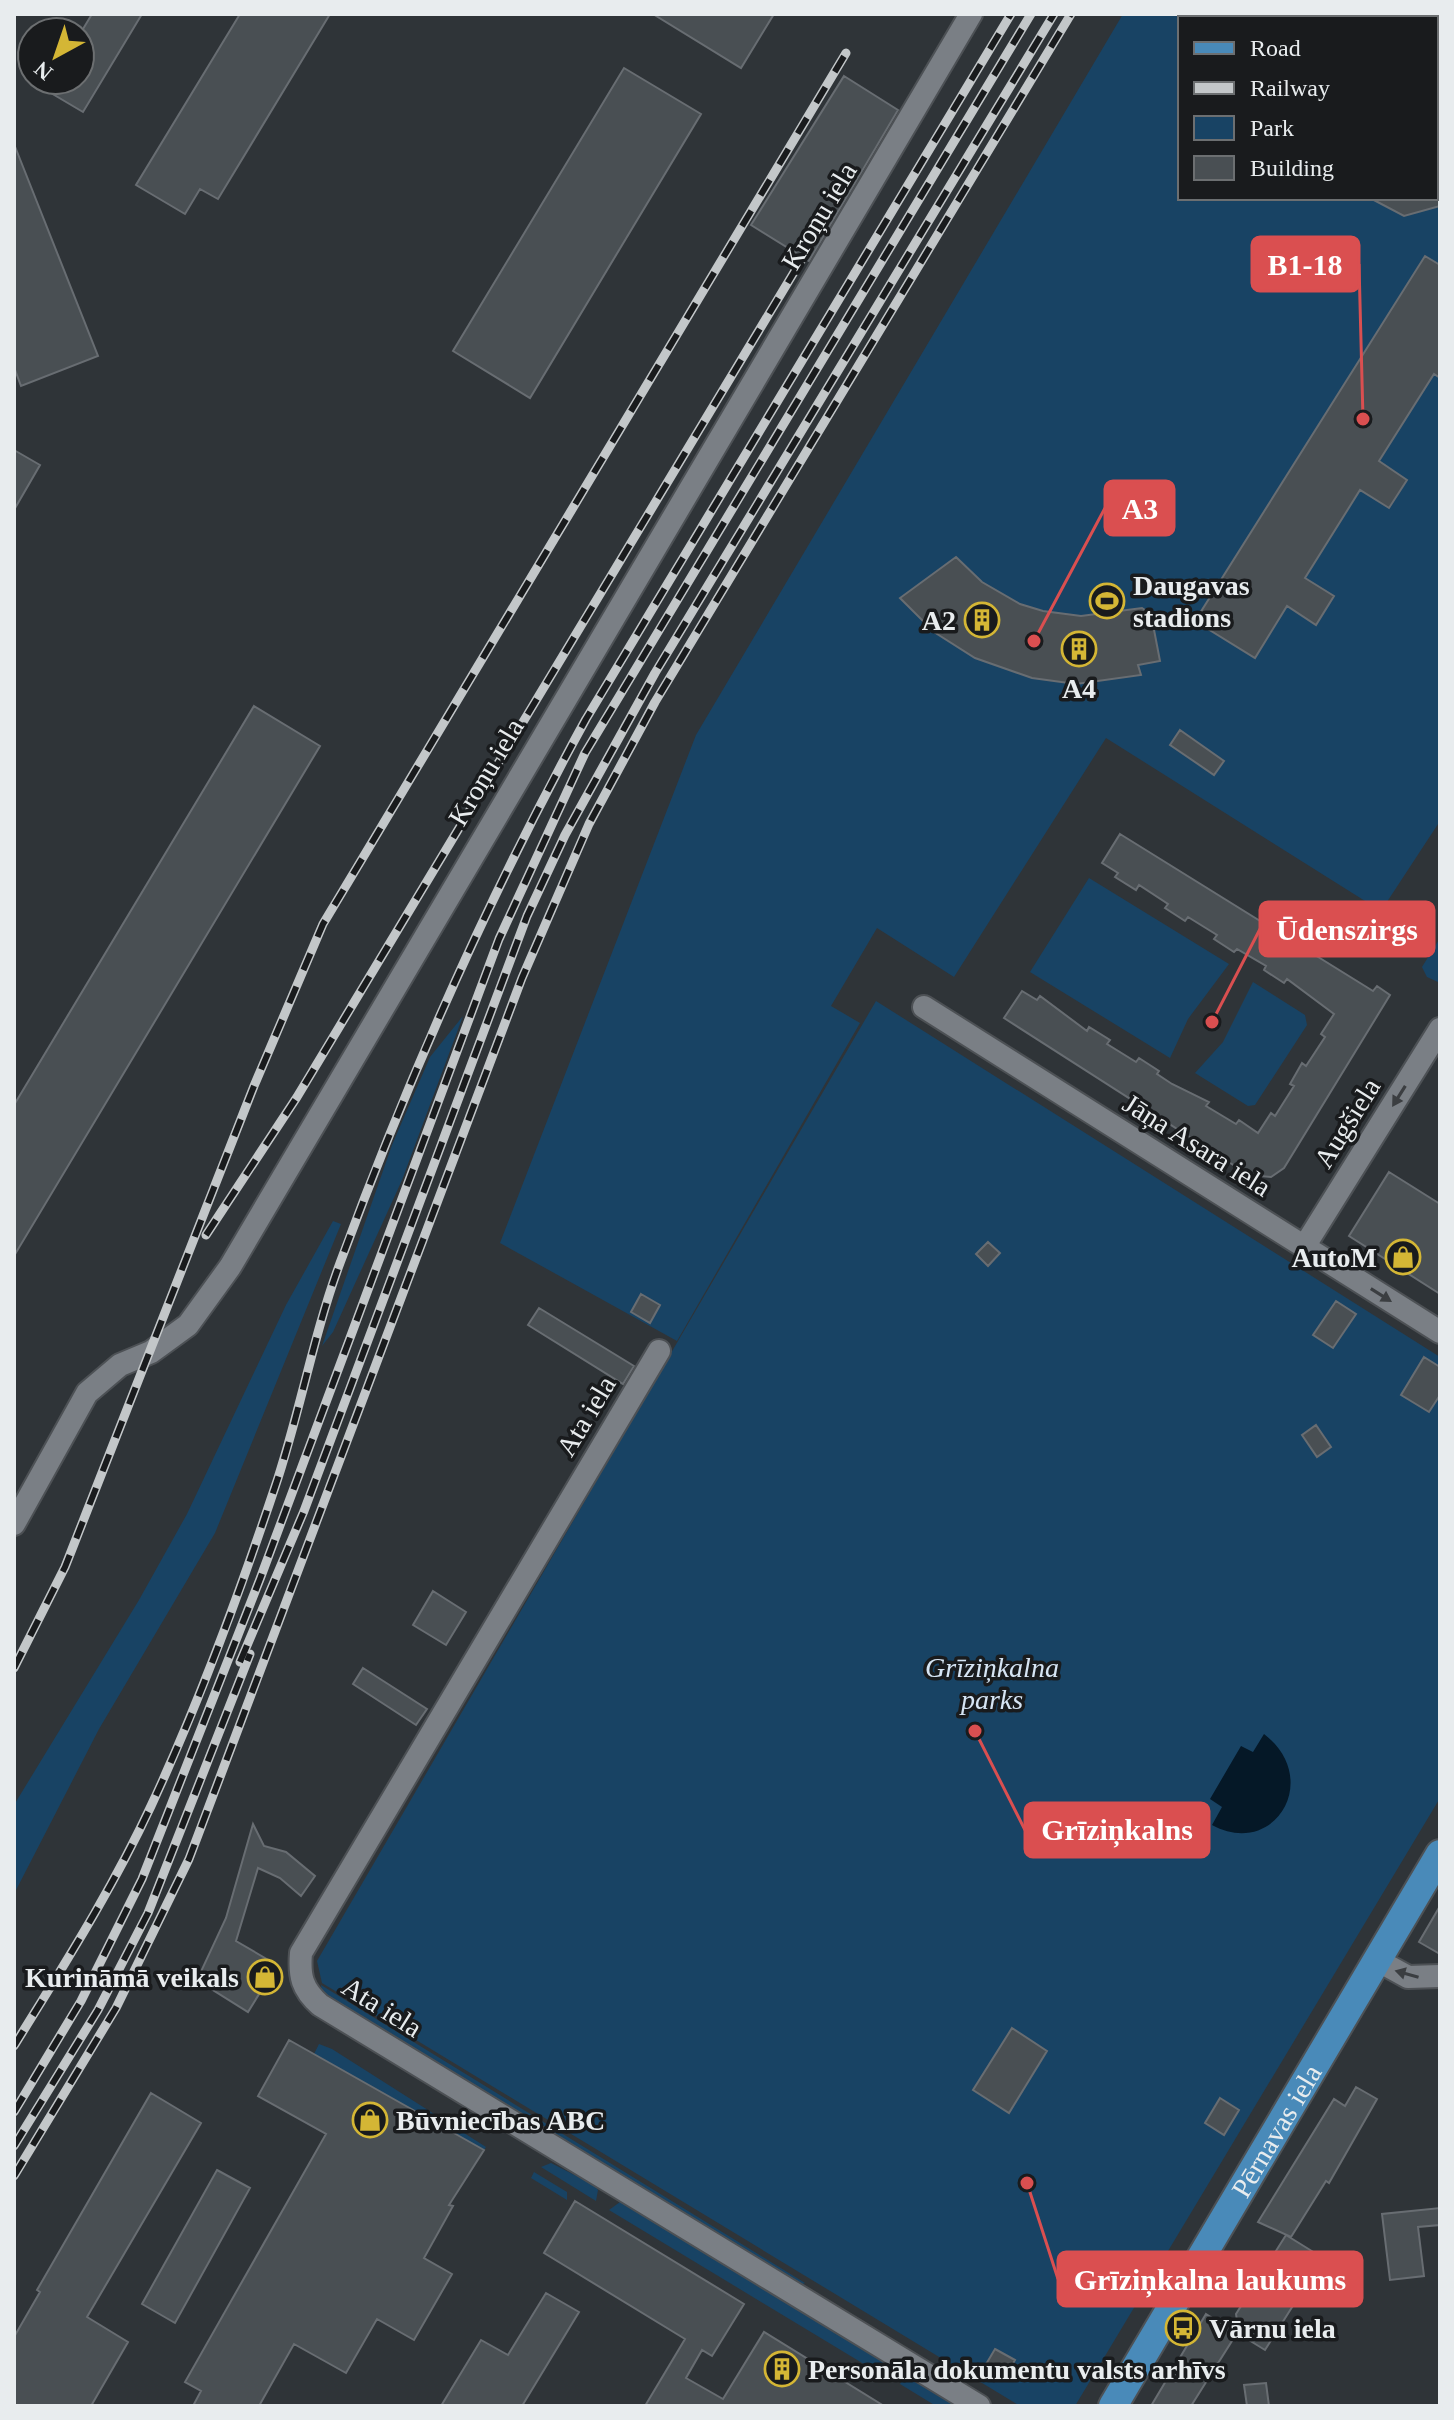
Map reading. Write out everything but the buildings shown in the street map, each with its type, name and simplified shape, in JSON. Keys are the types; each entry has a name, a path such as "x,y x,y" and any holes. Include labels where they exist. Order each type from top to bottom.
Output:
{"main road":[{"name":"Pērnavas iela","path":"1113,2406 1440,1854"}],"street":[{"name":"Kroņu iela","path":"14,1524 87,1393 120,1365 151,1352 188,1325 230,1267 971,14"},
{"name":"Jāņa Asara iela","path":"924,1007 1440,1332"},
{"name":"Augšiela","path":"1304,1247 1440,1029"},
{"name":"Ata iela","path":"659,1351 301,1953 300,1973 306,1992 320,2005 979,2406"},
{"path":"1377,1960 1408,1977 1440,1976"}],"green space":[{"name":"Daugavas stadions","path":"1123,14 1391,16 1178,16 1178,200 1438,200 1438,54 1440,56 1440,821 1381,911 1106,738 954,977 877,928 831,1006 860,1023 677,1341 500,1243 696,735"},
{"path":"1089,878 1229,964 1188,1019 1170,1058 1030,972"},
{"path":"1440,938 1438,982 1427,977 1422,967"},
{"path":"1253,982 1305,1015 1307,1025 1255,1105 1248,1106 1195,1073 1223,1042"},
{"name":"Grīziņkalna parks","path":"876,1001 1440,1357 1440,1798 1075,2406 1020,2406 322,1983 317,1961"},
{"path":"463,1016 402,1180 333,1332 322,1346 392,1145 430,1057"},
{"path":"333,1221 341,1224 215,1533 99,1729 14,1894 14,1805 139,1600 187,1514 286,1305"},
{"path":"321,1985 805,2283 800,2285 376,2026 322,1992"},
{"path":"319,2044 332,2049 486,2147 484,2150 314,2054"},
{"path":"551,2163 594,2185 598,2190 596,2201 541,2167"},
{"path":"534,2172 567,2192 567,2200 531,2178"},
{"path":"620,2202 899,2371 892,2381 609,2210"},
{"path":"905,2376 956,2406 936,2406 900,2384"}],"shaded area":[{"path":"1264,1734 1281,1752 1289,1772 1290,1792 1283,1809 1271,1823 1255,1831 1234,1833 1212,1825 1222,1807 1210,1799 1241,1746 1253,1752"}],"railway":[{"path":"14,2046 120,1868 186,1728 233,1608 275,1487 340,1263 394,1124 484,919 586,719 1011,14"},
{"path":"14,2112 81,2001 142,1879 260,1579 499,939 585,753 1031,14"},
{"path":"240,1662 304,1511 527,916 565,835 655,673 1054,14"},
{"path":"14,2176 116,2008 189,1859 522,978 589,824 655,702 1071,14"},
{"path":"14,1668 65,1567 254,1086 323,924 846,53"},
{"path":"206,1235 297,1097 802,259"},
{"path":"14,2146 98,2010 148,1913 250,1654"}],"place":[{"name":"B1-18","path":"1363,419"},
{"name":"Daugavas stadions","path":"1107,601"},
{"name":"A2","path":"982,620"},
{"name":"A3","path":"1034,641"},
{"name":"A4","path":"1079,649"},
{"name":"Ūdenszirgs","path":"1212,1022"},
{"name":"AutoM","path":"1403,1257"},
{"name":"Grīziņkalns","path":"975,1731"},
{"name":"Kurināmā veikals","path":"265,1977"},
{"name":"Būvniecības ABC","path":"370,2120"},
{"name":"Grīziņkalna laukums","path":"1027,2183"},
{"name":"Vārnu iela","path":"1183,2328"},
{"name":"Personāla dokumentu valsts arhīvs","path":"782,2369"}]}
